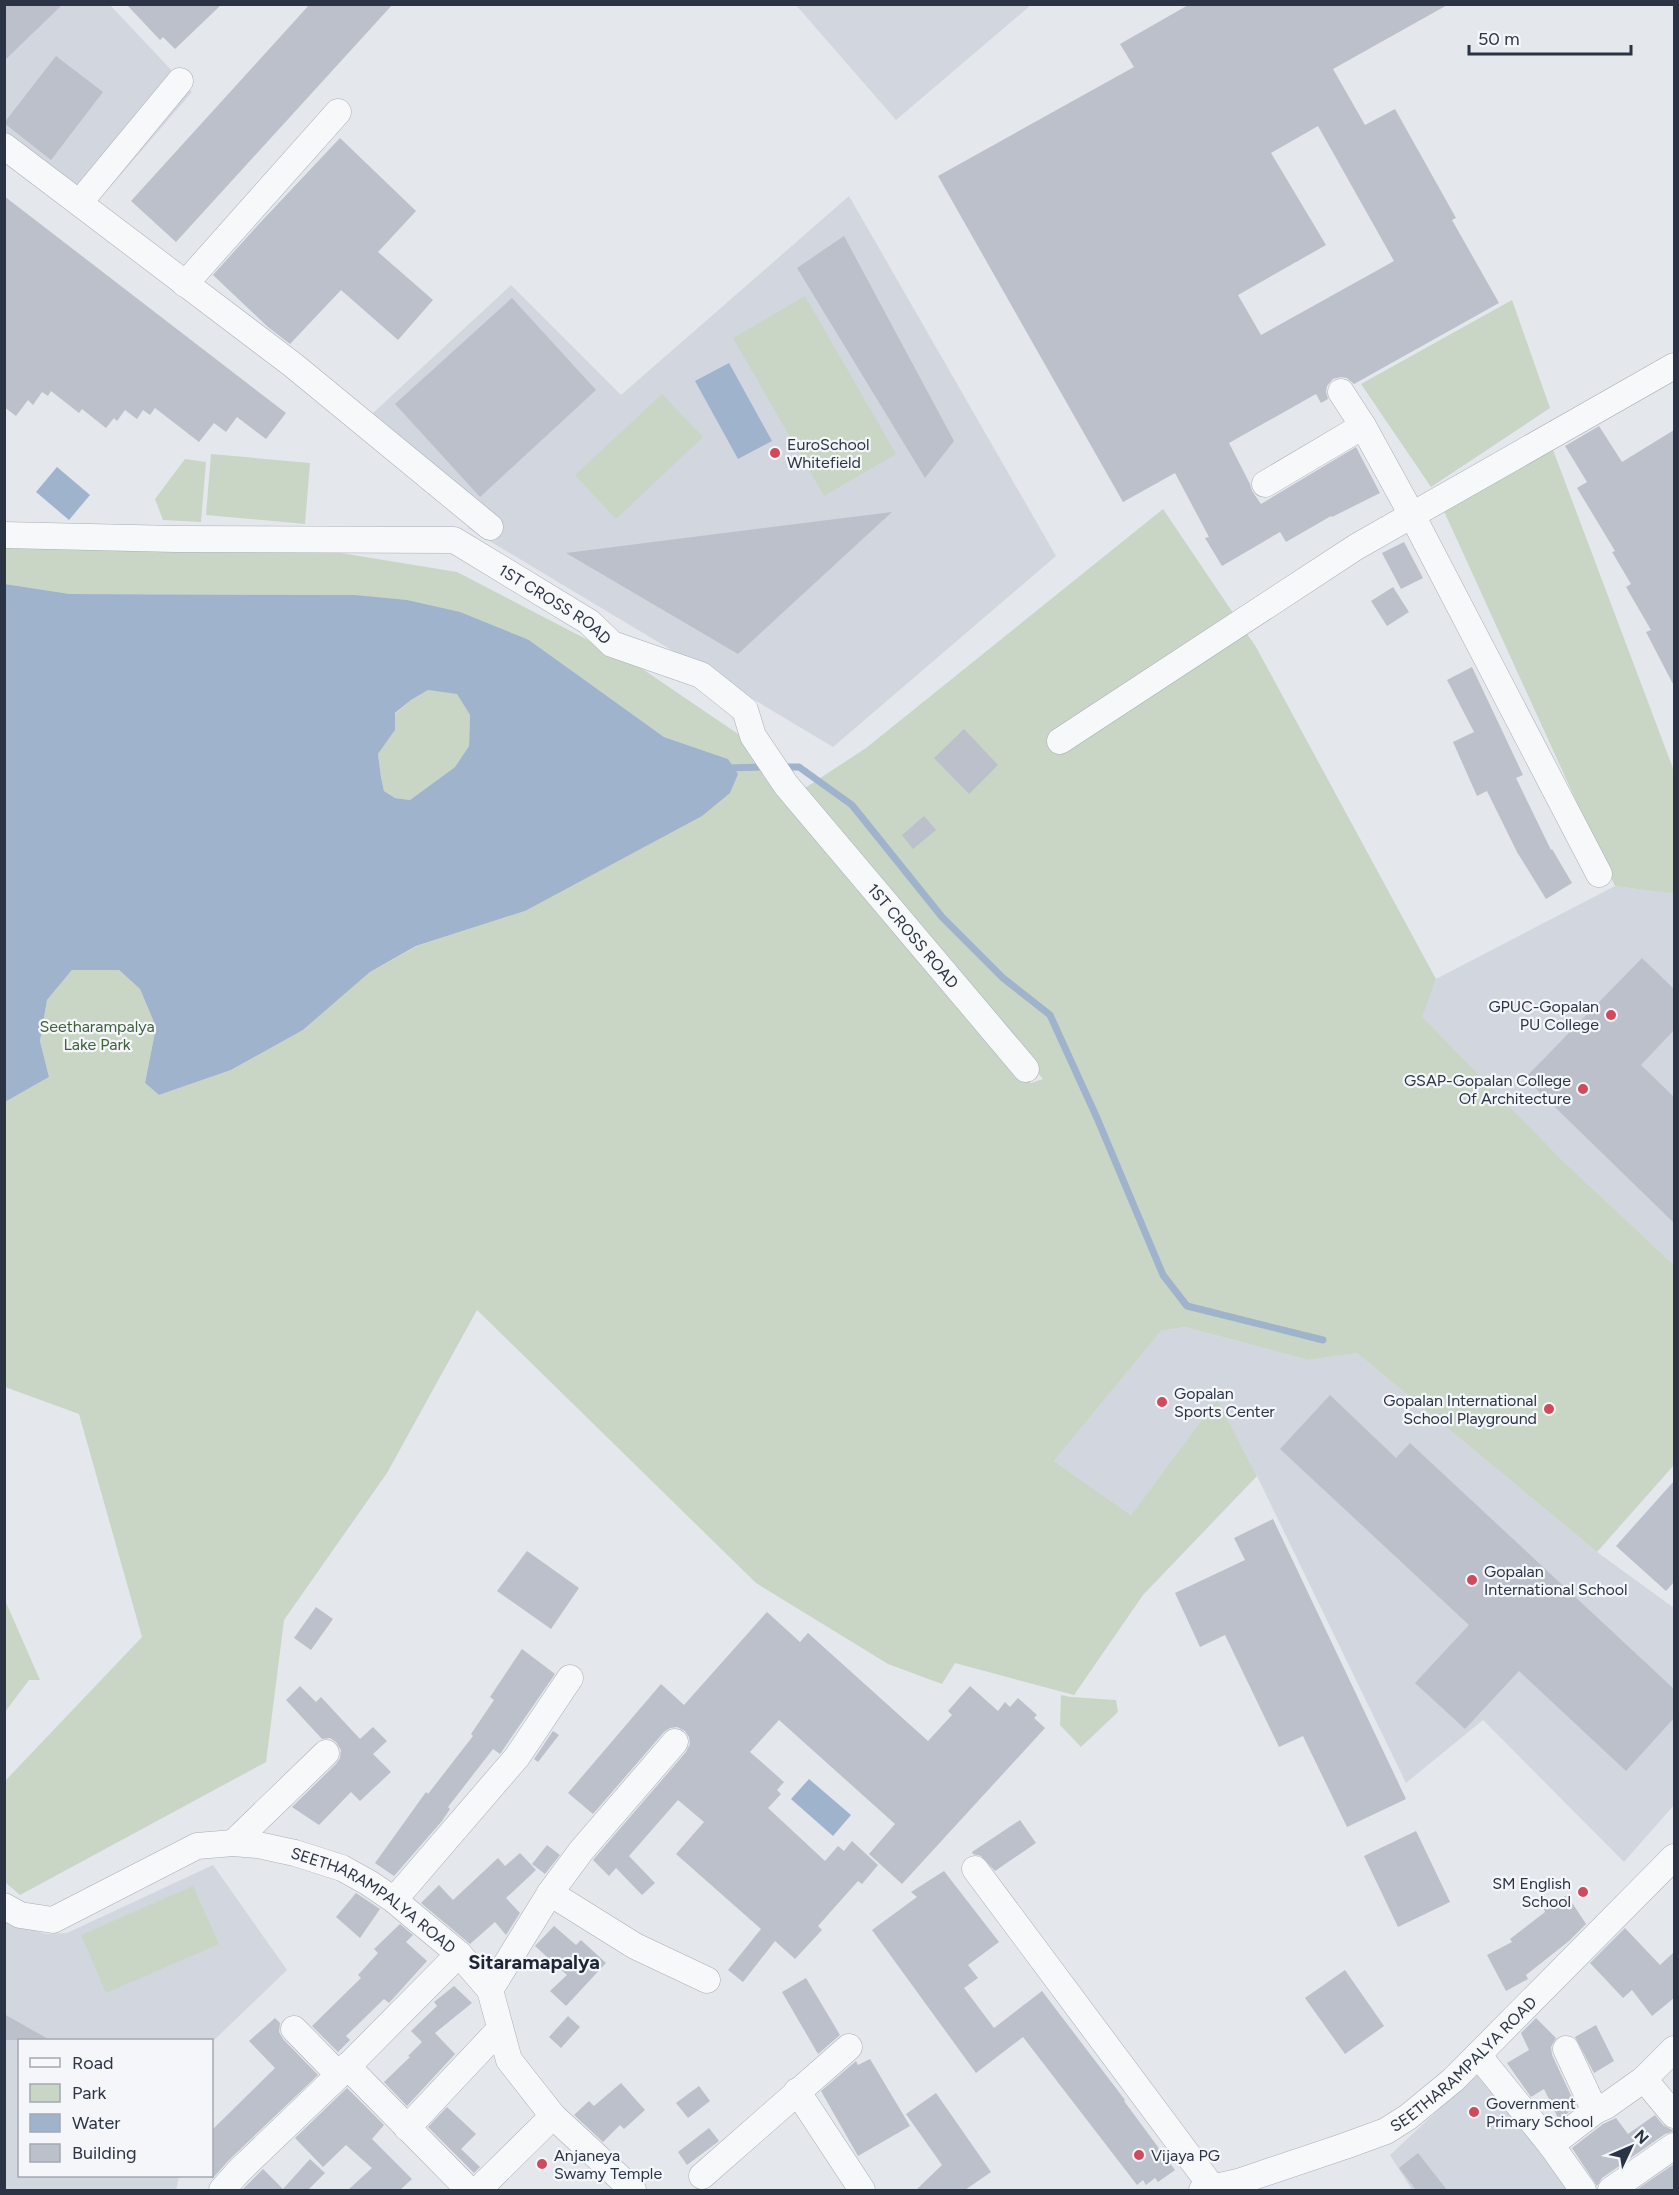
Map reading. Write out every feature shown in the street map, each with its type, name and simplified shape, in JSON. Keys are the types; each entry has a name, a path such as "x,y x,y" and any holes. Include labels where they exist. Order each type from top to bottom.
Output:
{"street":[{"path":"80,202 180,81"},
{"path":"185,284 338,112"},
{"path":"4,146 293,365 490,527"},
{"path":"1060,741 1356,547 1674,366"},
{"path":"1341,392 1363,426 1412,515 1599,874"},
{"path":"1265,484 1363,426"},
{"name":"1ST CROSS ROAD","path":"4,534 176,539 454,540 589,622 612,644 701,675 745,710 753,736 786,785 1026,1069"},
{"path":"394,1900 517,1757 570,1678"},
{"path":"490,1990 550,1893 580,1851 675,1742"},
{"path":"233,1843 326,1753"},
{"name":"SEETHARAMPALYA ROAD","path":"4,1906 20,1915 53,1920 196,1846 233,1843 258,1845 342,1868 369,1882 394,1900 459,1954 490,1990 509,2060 553,2116 633,2190"},
{"name":"SEETHARAMPALYA ROAD","path":"1207,2189 1278,2169 1386,2131 1408,2117 1453,2080 1674,1857"},
{"path":"975,1869 1207,2189"},
{"path":"550,1893 635,1946 707,1980"},
{"path":"222,2190 459,1954"},
{"path":"294,2029 407,2128 470,2190"},
{"path":"407,2128 500,2029"},
{"path":"702,2176 849,2047"},
{"path":"1566,2049 1595,2111"},
{"path":"1551,2145 1595,2111 1606,2106 1644,2079 1674,2049"},
{"path":"1478,2055 1551,2145 1583,2190"},
{"path":"1644,2079 1674,2115"},
{"path":"797,2091 862,2190"},
{"path":"478,2190 553,2116"},
{"path":"1611,2190 1674,2146"}],"shaded area":[{"path":"5,5 110,5 192,92 99,200 5,133"},
{"path":"796,5 1031,5 896,120"},
{"name":"EuroSchool Whitefield","path":"849,196 1056,556 833,747 468,528 488,510 373,413 511,285 621,395"},
{"name":"GSAP-Gopalan College Of Architecture","path":"1615,886 1674,894 1674,1265 1562,1160 1421,1017 1436,979"},
{"name":"Gopalan International School","path":"1185,1327 1308,1360 1357,1353 1597,1552 1674,1608 1674,1805 1624,1862 1483,1720 1406,1783 1257,1476 1217,1401 1131,1515 1054,1461 1161,1331"},
{"path":"213,1865 287,1970 213,2041 213,2039 18,2039 18,2177 179,2177 176,2190 5,2190 4,1917 46,1934 67,1933"},
{"name":"Government Primary School","path":"1481,2070 1567,2190 1412,2190 1390,2155"}],"green space":[{"path":"805,296 896,454 824,496 733,338"},
{"path":"1512,300 1550,408 1431,487 1361,384"},
{"path":"662,394 703,437 616,519 575,475"},
{"path":"1553,450 1674,771 1674,894 1615,886 1443,509"},
{"path":"211,454 310,463 305,524 206,515"},
{"path":"185,459 206,462 201,522 163,520 155,499"},
{"name":"Seetharampalya Lake Park","path":"1163,509 1256,647 1436,979 1422,1017 1562,1160 1674,1265 1674,1465 1597,1552 1357,1353 1308,1360 1185,1327 1161,1331 1054,1461 1131,1515 1217,1400 1257,1476 1143,1595 1074,1695 955,1663 942,1684 888,1664 756,1583 477,1310 387,1473 284,1620 266,1762 20,1895 5,1882 5,1781 142,1637 79,1414 5,1387 5,1102 49,1077 40,1041 47,1000 72,970 119,970 140,989 156,1027 145,1083 159,1095 231,1070 303,1030 370,972 417,946 525,911 728,759 664,737 529,640 355,595 70,594 5,584 5,547 304,547 457,572 638,666 741,736 784,801 1031,1083 1043,1079 802,790 866,748"},
{"path":"428,690 457,693 470,715 469,746 455,767 410,800 395,798 384,791 378,754 395,730 395,714 411,700"},
{"path":"4,1598 40,1680 29,1680 5,1712"},
{"path":"1061,1695 1116,1700 1118,1712 1081,1747 1060,1725"},
{"path":"193,1886 219,1944 106,1993 81,1935"}],"water":[{"path":"729,363 772,441 738,459 695,381"},
{"path":"57,467 90,495 69,520 36,492"},
{"path":"5,584 70,594 355,595 407,600 460,612 529,640 664,737 728,759 738,774 730,793 702,816 525,911 416,946 370,972 303,1030 231,1070 159,1095 145,1083 156,1027 140,989 119,970 72,970 47,1000 40,1041 49,1077 5,1102","holes":["428,690 457,694 470,715 469,746 455,767 410,800 395,798 384,791 378,754 395,730 395,713"]},
{"path":"809,1779 851,1815 833,1836 791,1799"}],"building":[{"path":"4,4 63,4 4,61"},
{"path":"126,4 222,4 175,49 163,37 160,40"},
{"path":"310,4 393,4 176,242 131,201"},
{"path":"1190,4 1449,4 1333,69 1365,125 1395,109 1456,218 1452,220 1499,303 1354,384 1347,378 1333,379 1327,386 1328,399 1321,403 1316,394 1229,443 1252,491 1261,504 1356,447 1380,493 1331,516 1286,542 1280,532 1222,566 1205,538 1209,537 1175,473 1123,502 938,176 1134,67 1120,44","holes":["1318,126 1394,261 1261,335 1238,295 1326,245 1271,153"]},
{"path":"56,56 103,92 51,160 4,123"},
{"path":"340,138 416,211 378,252 433,300 398,340 341,290 290,344 268,327 213,275"},
{"path":"4,196 286,413 266,439 237,417 226,432 214,423 199,442 155,408 150,415 143,410 137,419 125,410 117,421 114,418 106,428 82,409 79,413 51,391 48,396 42,392 33,405 28,400 16,416 4,407"},
{"path":"844,236 954,441 925,478 797,268"},
{"path":"512,298 596,390 480,497 395,404"},
{"path":"1599,426 1622,462 1674,430 1674,686 1646,632 1651,630 1626,587 1631,584 1612,552 1615,551 1577,488 1587,482 1565,446"},
{"path":"892,512 738,654 566,553"},
{"path":"1404,542 1423,578 1401,589 1382,553"},
{"path":"1393,587 1409,612 1387,626 1371,601"},
{"path":"1472,667 1523,775 1516,778 1551,850 1572,883 1546,899 1517,852 1487,791 1477,796 1453,742 1474,732 1447,680"},
{"path":"964,729 998,765 969,794 934,758"},
{"path":"924,816 936,830 913,849 902,835"},
{"path":"1642,958 1674,989 1674,1030 1641,1065 1674,1097 1674,1223 1525,1078"},
{"path":"1330,1395 1396,1458 1410,1443 1674,1689 1674,1718 1626,1771 1519,1671 1465,1729 1415,1683 1469,1625 1280,1449"},
{"path":"1674,1481 1674,1582 1666,1591 1616,1546"},
{"path":"1273,1519 1406,1799 1347,1827 1303,1736 1279,1747 1225,1635 1200,1647 1175,1593 1245,1560 1234,1538"},
{"path":"527,1551 579,1588 551,1629 497,1591"},
{"path":"316,1607 333,1619 311,1650 294,1638"},
{"path":"767,1612 800,1642 808,1633 928,1741 952,1715 948,1711 970,1686 998,1711 1005,1702 1010,1707 1018,1698 1037,1715 1034,1718 1045,1728 902,1884 869,1854 895,1824 779,1720 750,1752 784,1782 777,1790 781,1794 768,1808 825,1861 838,1846 844,1851 852,1841 878,1865 862,1884 858,1881 818,1926 822,1930 795,1959 775,1941 743,1982 728,1970 761,1929 676,1854 704,1822 678,1800 629,1856 655,1883 642,1895 616,1868 609,1876 593,1860 686,1752 690,1744 685,1731 677,1727 664,1732 593,1814 568,1793 661,1684 684,1705"},
{"path":"522,1649 555,1674 500,1754 493,1749 448,1807 450,1809 442,1821 394,1876 375,1863 426,1792 428,1794 473,1736 471,1734 494,1700 490,1697"},
{"path":"300,1686 316,1702 321,1697 360,1739 373,1727 387,1741 373,1754 391,1772 360,1801 351,1792 319,1825 292,1807 336,1764 341,1750 330,1738 322,1739 286,1700"},
{"path":"553,1731 559,1735 538,1762 534,1759"},
{"path":"1020,1820 1036,1843 995,1871 981,1856 973,1854 972,1852"},
{"path":"1416,1831 1450,1902 1398,1927 1364,1856"},
{"path":"547,1845 560,1855 545,1874 532,1864"},
{"path":"520,1853 536,1870 506,1898 520,1913 506,1935 495,1922 470,1944 421,1903 439,1885 453,1900 498,1858 505,1866"},
{"path":"944,1871 999,1942 968,1965 978,1978 964,1988 994,2028 1042,1991 1175,2170 1158,2182 1155,2178 1146,2185 1143,2180 1137,2185 1023,2037 976,2073 872,1930 917,1897 911,1892"},
{"path":"356,1893 380,1909 360,1938 336,1917"},
{"path":"1567,1895 1586,1924 1569,1941 1526,1975 1528,1979 1506,1991 1487,1955 1512,1942 1510,1939 1545,1912 1544,1909"},
{"path":"400,1924 413,1935 406,1942 427,1961 389,2003 384,1999 346,2036 350,2040 338,2052 312,2026 361,1978 358,1975 378,1953 374,1949"},
{"path":"554,1926 576,1945 581,1940 606,1963 566,2006 550,1991 567,1975 535,1946"},
{"path":"1625,1928 1660,1965 1674,1952 1674,1998 1652,2016 1632,1990 1623,1998 1590,1963"},
{"path":"1345,1970 1384,2026 1345,2054 1305,1998"},
{"path":"806,1978 840,2035 818,2054 782,1992"},
{"path":"454,1986 472,2003 435,2033 455,2054 407,2106 384,2082 422,2042 411,2031 437,2006 434,2002"},
{"path":"4,2014 48,2039 18,2039 4,2040"},
{"path":"568,2016 580,2027 561,2048 549,2037"},
{"path":"275,2018 280,2023 279,2032 283,2039 318,2075 212,2179 213,2129 275,2068 249,2041"},
{"path":"1536,2018 1556,2038 1551,2047 1552,2055 1576,2106 1559,2120 1544,2089 1531,2097 1507,2063 1529,2050 1521,2033"},
{"path":"1596,2025 1614,2061 1594,2073 1575,2037"},
{"path":"870,2059 910,2126 858,2156 821,2091 856,2061 858,2065"},
{"path":"621,2083 645,2110 624,2129 620,2125 603,2142 574,2115 589,2101 594,2106"},
{"path":"699,2086 710,2101 688,2118 676,2103"},
{"path":"347,2088 384,2125 372,2139 412,2179 400,2190 348,2190 372,2168 346,2145 323,2167 295,2138"},
{"path":"936,2093 991,2172 965,2190 916,2190 942,2165 906,2114"},
{"path":"447,2107 476,2134 461,2149 480,2167 474,2173 428,2127"},
{"path":"1655,2115 1663,2125 1674,2131 1665,2134 1602,2178 1597,2186 1572,2148 1603,2124 1616,2118 1628,2134"},
{"path":"709,2128 719,2141 687,2165 678,2152"},
{"path":"1418,2153 1447,2190 1416,2190 1399,2168"},
{"path":"310,2159 325,2173 308,2190 242,2190 263,2169 283,2189"},
{"path":"1674,2164 1674,2190 1636,2190"}],"waterway":[{"path":"727,768 767,767"},
{"path":"781,767 799,767 852,805 942,917 1003,978 1050,1015 1097,1118 1163,1275 1187,1306 1323,1340"}],"place":[{"name":"EuroSchool Whitefield","path":"775,453"},
{"name":"GPUC-Gopalan PU College","path":"1611,1015"},
{"name":"GSAP-Gopalan College Of Architecture","path":"1583,1089"},
{"name":"Gopalan Sports Center","path":"1162,1402"},
{"name":"Gopalan International School Playground","path":"1549,1409"},
{"name":"Gopalan International School","path":"1472,1580"},
{"name":"SM English School","path":"1583,1892"},
{"name":"Government Primary School","path":"1474,2112"},
{"name":"Vijaya PG","path":"1139,2155"},
{"name":"Anjaneya Swamy Temple","path":"542,2164"}],"district":[{"name":"Sitaramapalya","path":"534,1962"}]}
